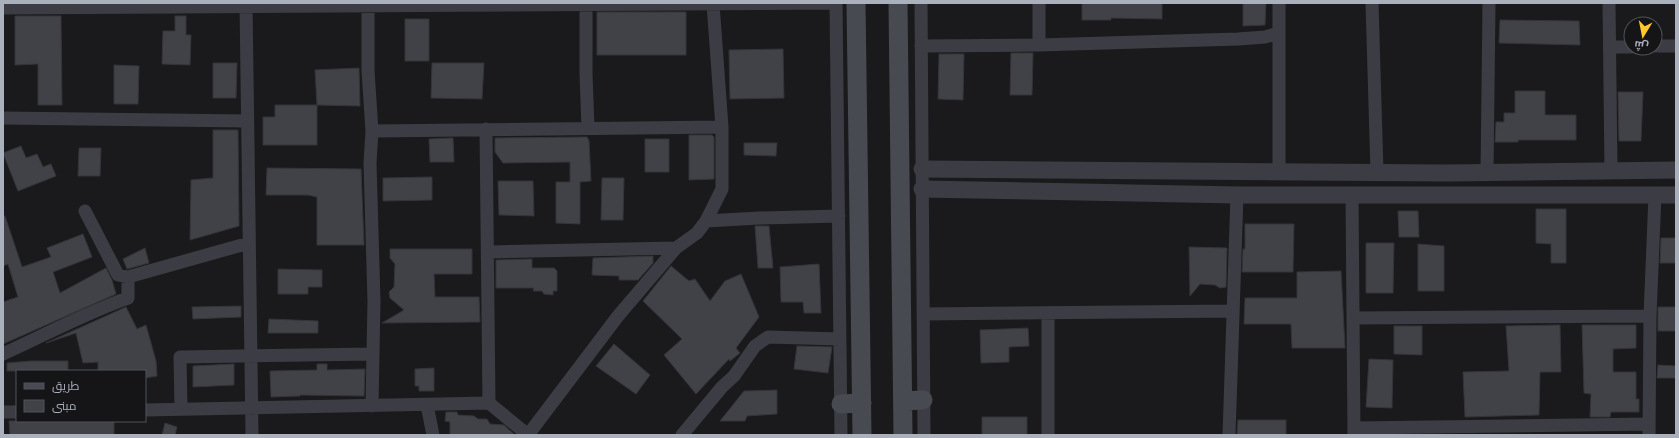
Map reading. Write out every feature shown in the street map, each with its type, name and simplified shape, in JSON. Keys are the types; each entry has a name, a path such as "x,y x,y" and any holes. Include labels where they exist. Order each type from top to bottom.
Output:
{"main road":[{"path":"856,3 862,435"},
{"path":"898,3 903,435"},
{"path":"903,401 924,400"},
{"path":"841,404 862,403"}],"street":[{"path":"3,8 130,5 368,6 836,3 842,435"},
{"path":"920,3 924,435"},
{"path":"1039,3 1039,45"},
{"path":"1278,3 1279,172"},
{"path":"1372,3 1377,172"},
{"path":"1488,173 1489,3"},
{"path":"1609,3 1611,171"},
{"path":"146,410 489,403 528,435 618,316 676,248 697,233 706,221 722,189 722,127 713,4"},
{"path":"246,5 252,435"},
{"path":"586,5 588,128"},
{"path":"368,6 368,71 372,130 370,163 374,301 372,406"},
{"path":"921,46 1039,45 1238,39 1265,37 1279,33"},
{"path":"1663,46 1676,46"},
{"path":"1610,47 1623,47"},
{"path":"3,118 247,121"},
{"path":"372,130 722,127"},
{"path":"486,129 489,403"},
{"path":"922,169 1447,173 1676,170"},
{"path":"1447,173 1447,196"},
{"path":"922,189 1237,195 1676,195"},
{"path":"1229,435 1237,195"},
{"path":"1352,195 1354,432 1649,429 1650,316 1654,195"},
{"path":"85,211 118,275 128,277 249,243"},
{"path":"706,221 839,216"},
{"path":"488,252 676,248"},
{"path":"3,354 51,333 98,308 128,298 128,277"},
{"path":"923,314 1233,311"},
{"path":"1048,313 1048,435"},
{"path":"1353,318 1650,316"},
{"path":"682,435 722,387 734,376 755,346 768,337 840,339"},
{"path":"181,409 180,357 372,354"},
{"path":"427,404 433,435"},
{"path":"3,412 16,412"}],"building":[{"path":"1082,3 1162,3 1162,19 1111,18 1111,20 1082,20"},
{"path":"1243,3 1266,3 1265,25 1243,26"},
{"path":"597,12 686,12 686,55 597,55"},
{"path":"15,16 61,16 62,105 38,105 38,64 15,65"},
{"path":"175,16 186,16 186,35 191,35 190,65 162,64 163,31 175,31"},
{"path":"405,19 429,19 429,61 405,61"},
{"path":"1500,20 1579,21 1580,45 1499,43"},
{"path":"783,49 784,98 730,99 729,50"},
{"path":"1011,53 1033,53 1032,95 1010,95"},
{"path":"939,54 964,54 963,100 938,99"},
{"path":"213,63 237,63 236,98 213,98"},
{"path":"432,63 484,63 482,99 431,98"},
{"path":"114,65 139,66 138,104 114,104"},
{"path":"359,68 360,106 317,105 315,70"},
{"path":"1515,91 1545,91 1545,115 1576,115 1576,140 1518,140 1518,142 1495,142 1496,122 1504,122 1504,113 1515,113"},
{"path":"1618,92 1643,92 1641,141 1619,141"},
{"path":"275,105 317,105 317,145 263,145 263,117 275,117"},
{"path":"213,130 238,130 239,226 190,240 191,180 213,178"},
{"path":"689,135 712,135 714,137 714,179 689,180"},
{"path":"587,137 589,141 591,181 580,182 580,224 556,223 556,182 570,182 570,162 503,163 495,152 495,138"},
{"path":"453,138 454,162 430,162 429,139"},
{"path":"645,139 669,139 669,172 645,172"},
{"path":"744,143 777,143 776,156 744,155"},
{"path":"21,146 26,158 37,154 43,167 51,164 56,176 18,191 3,153"},
{"path":"79,148 101,148 100,176 78,176"},
{"path":"267,168 361,169 364,245 317,245 317,197 308,195 266,195"},
{"path":"432,177 432,200 383,201 383,178"},
{"path":"602,178 624,178 623,220 601,220"},
{"path":"498,181 533,181 534,216 499,215"},
{"path":"1536,209 1566,209 1566,263 1551,263 1551,244 1536,243"},
{"path":"1398,211 1418,211 1419,237 1399,237"},
{"path":"3,216 5,216 22,267 51,257 47,248 83,234 92,257 53,272 60,293 106,268 112,280 116,294 3,344 3,302 18,297 8,264 3,266"},
{"path":"1245,224 1294,224 1293,272 1242,272 1243,249 1245,249"},
{"path":"755,226 769,226 773,268 758,268"},
{"path":"1661,238 1676,238 1676,263 1660,263"},
{"path":"1366,243 1394,243 1393,293 1366,293"},
{"path":"1418,244 1444,246 1444,291 1418,291"},
{"path":"1189,247 1227,248 1226,287 1220,288 1215,285 1200,284 1190,296"},
{"path":"145,248 149,263 127,269 123,259"},
{"path":"390,249 472,249 472,274 434,274 435,297 479,297 480,322 382,323 404,310 390,298 389,292 394,287 395,264 390,258"},
{"path":"653,256 653,263 638,280 619,280 619,276 592,275 593,258"},
{"path":"532,259 532,268 554,268 557,271 557,291 553,291 553,295 544,294 542,291 533,291 534,288 496,288 496,260"},
{"path":"819,264 821,313 804,313 803,302 781,302 780,267"},
{"path":"671,266 689,281 695,279 710,301 725,281 741,274 759,317 736,348 740,353 730,361 729,359 696,394 664,355 682,339 643,301"},
{"path":"278,269 322,270 322,287 308,287 308,294 278,294"},
{"path":"1341,271 1345,348 1292,348 1291,324 1244,324 1245,298 1297,298 1297,272"},
{"path":"241,306 241,317 193,319 192,307"},
{"path":"126,307 137,329 146,325 156,361 157,376 146,378 146,370 98,370 98,362 83,363 76,333 46,343"},
{"path":"1658,307 1676,307 1676,331 1658,331"},
{"path":"269,319 318,321 318,333 268,333"},
{"path":"1560,325 1561,372 1540,372 1539,415 1465,417 1463,372 1509,371 1506,326"},
{"path":"1582,325 1636,325 1636,348 1613,349 1613,372 1636,372 1636,399 1639,399 1639,412 1611,412 1610,417 1590,417 1591,394 1584,393"},
{"path":"1394,326 1422,326 1422,355 1394,354"},
{"path":"1028,328 1029,346 1009,347 1009,362 981,363 980,330"},
{"path":"614,344 650,375 636,394 596,366"},
{"path":"797,346 832,347 828,373 794,369"},
{"path":"1369,359 1393,360 1392,408 1366,407"},
{"path":"31,361 68,361 68,370 7,371 7,363"},
{"path":"234,364 234,385 193,387 193,366"},
{"path":"317,364 327,364 327,370 365,369 364,396 300,395 271,397 270,371 317,370"},
{"path":"1658,365 1676,366 1676,378 1657,378"},
{"path":"434,368 434,391 419,391 419,386 415,386 415,369"},
{"path":"777,390 777,414 747,416 745,421 720,421 744,391"},
{"path":"446,412 457,412 458,415 474,416 478,419 487,419 490,424 504,425 515,435 450,435 450,422 445,421"},
{"path":"982,417 1027,417 1027,435 982,435"},
{"path":"1238,420 1286,420 1286,435 1237,435"},
{"path":"9,421 114,422 114,435 10,435"},
{"path":"165,423 177,427 175,435 162,435"}]}
